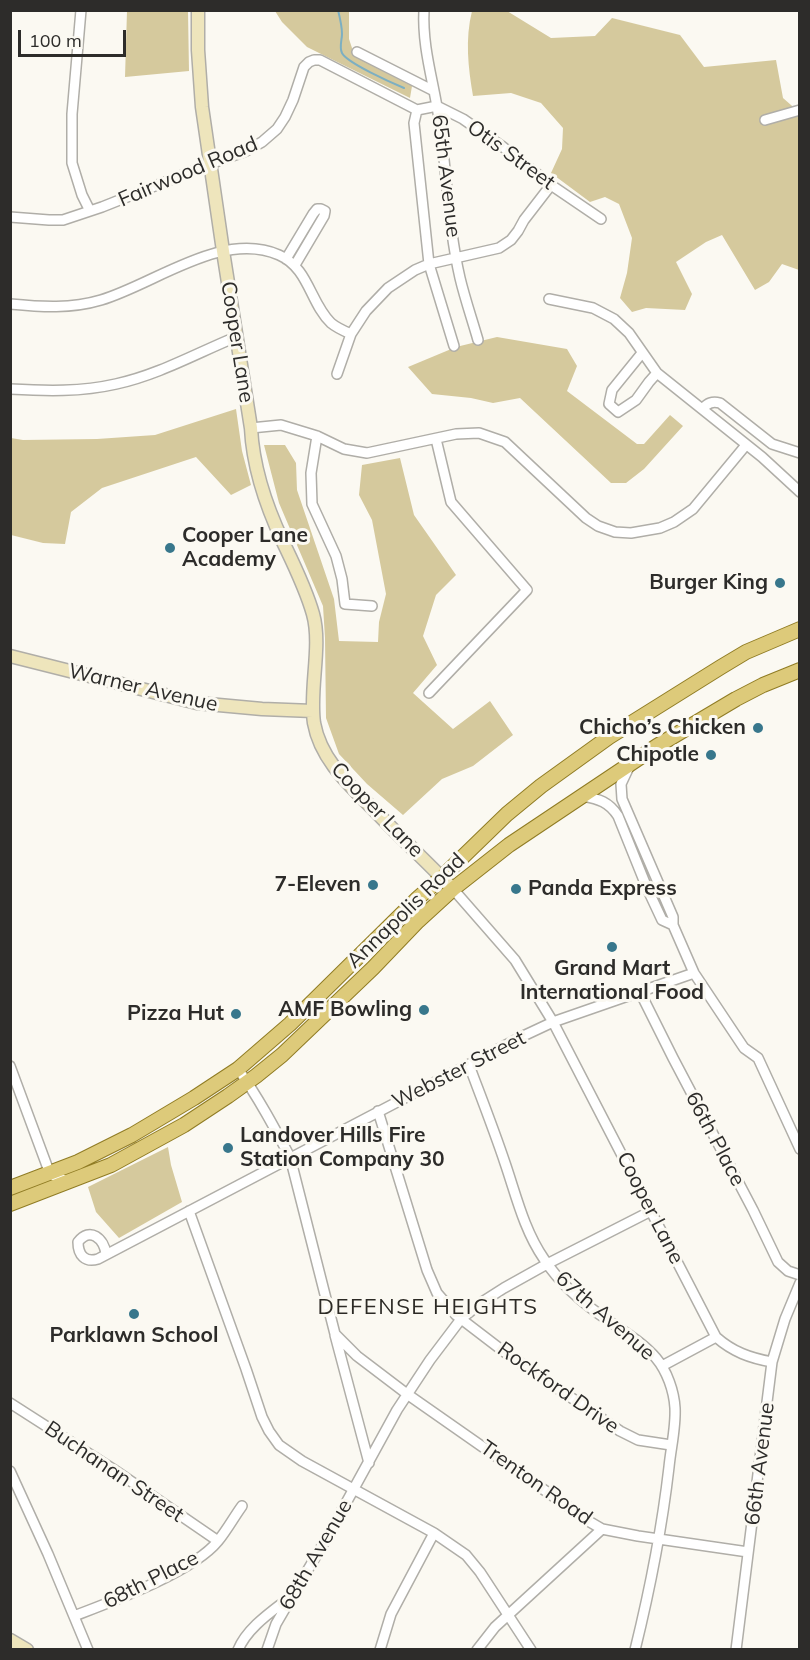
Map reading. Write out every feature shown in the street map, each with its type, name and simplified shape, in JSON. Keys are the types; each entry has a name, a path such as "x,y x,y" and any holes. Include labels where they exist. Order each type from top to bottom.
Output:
{"main road":[{"name":"Annapolis Road","path":"10,1188 78,1162 132,1135 238,1069 290,1024 512,809 576,760 637,719 747,652 800,629"},
{"name":"Annapolis Road","path":"10,1204 111,1165 184,1125 248,1082 282,1055 453,889 509,845 657,746 736,699 800,670"}],"street":[{"path":"81,10 72,114 72,163 82,195 90,211"},
{"name":"Cooper Lane","path":"198,10 199,78 251,428 252,450 269,508 297,572 316,624 313,711 317,735 322,747 337,771 453,889 515,960 553,1022 716,1337 741,1355 772,1362"},
{"name":"65th Avenue","path":"424,10 425,44 444,152 449,213 456,258 478,340"},
{"path":"357,52 434,91"},
{"name":"Fairwood Road","path":"10,217 63,220 246,151 262,142 277,129 293,100 304,67 314,60 320,60 417,110"},
{"path":"417,110 437,106"},
{"name":"Otis Street","path":"437,106 463,119 503,147 550,185 601,219"},
{"name":"65th Avenue","path":"417,110 414,123 429,264 454,346"},
{"path":"765,120 800,110"},
{"path":"337,374 351,334 366,311 388,288 415,270 429,264 499,248 511,240 550,185"},
{"path":"286,259 317,209 325,211 295,265"},
{"path":"10,304 57,307 99,301 120,294 206,255 252,249 268,251 295,265 324,315 339,328 351,334"},
{"path":"549,299 592,308 614,319 629,333 657,374 762,457 800,492"},
{"path":"10,389 72,390 118,384 164,368 236,337"},
{"path":"642,354 612,390 609,404 618,412 636,400 657,374"},
{"path":"702,409 713,401 720,403 772,444 800,453"},
{"path":"251,428 281,425 317,436 344,449 368,453 456,434 479,433 505,442 586,518 598,526 615,532 631,533 660,528 693,509 746,445"},
{"path":"317,436 311,473 312,504 336,556 345,604 372,606"},
{"path":"429,693 527,590 451,502 436,439"},
{"path":"762,457 772,444"},
{"name":"Warner Avenue","path":"10,656 196,703 262,710 313,711"},
{"path":"630,765 621,784 622,799 673,917 673,925 694,973 744,1048 758,1058 800,1149"},
{"path":"583,796 605,801 613,808 662,920 673,925"},
{"name":"Webster Street","path":"106,1254 553,1022 694,973"},
{"name":"66th Place","path":"640,992 778,1262 788,1271 800,1275"},
{"name":"67th Avenue","path":"469,1065 524,1219 547,1264 581,1299 656,1357 662,1366 672,1393 675,1407 659,1539 635,1650"},
{"path":"10,1066 50,1174 69,1182"},
{"path":"238,1069 248,1082 290,1157 369,1463"},
{"name":"Rockford Drive","path":"378,1111 431,1282 444,1302 462,1319 512,1357 629,1437 671,1445"},
{"path":"189,1211 262,1417 279,1445 455,1546 472,1561 531,1650"},
{"name":"68th Avenue","path":"267,1650 276,1624 407,1394 462,1319 482,1302 547,1264 651,1211"},
{"name":"66th Avenue","path":"736,1650 772,1362 785,1319 800,1283"},
{"path":"335,1334 357,1356 407,1394"},
{"path":"662,1366 716,1337"},
{"name":"Trenton Road","path":"407,1394 602,1529 748,1552"},
{"name":"Buchanan Street","path":"10,1403 113,1469 218,1541"},
{"path":"10,1471 88,1650"},
{"name":"68th Place","path":"74,1616 165,1577 203,1554 218,1541 242,1506"},
{"path":"477,1650 508,1615 602,1529"},
{"path":"380,1650 391,1614 434,1533"},
{"path":"238,1650 242,1641 254,1628 293,1595"},
{"path":"10,1640 27,1650"}],"shaded area":[{"path":"127,11 188,11 189,71 125,77"},
{"path":"275,11 349,11 349,39 355,57 412,86 410,98 307,47 282,22"},
{"path":"472,11 507,11 551,38 595,36 612,18 680,35 704,67 776,60 783,98 799,112 799,270 782,264 769,282 755,290 722,235 706,242 676,262 692,294 685,310 646,308 632,312 620,298 627,273 632,238 619,204 605,197 590,202 551,173 562,149 563,128 541,103 511,93 473,96 468,53"},
{"path":"497,337 567,349 577,366 567,391 637,444 644,444 670,415 683,426 644,469 626,483 611,483 520,398 493,403 432,394 408,367 456,347"},
{"path":"236,409 242,451 251,485 231,495 196,457 102,488 71,512 65,544 43,543 11,535 11,438 23,440 97,439 155,435"},
{"path":"264,445 285,445 296,463 297,490 334,599 339,641 378,642 379,622 386,594 372,520 359,495 362,465 400,458 414,515 456,575 436,595 423,636 437,665 413,693 453,729 490,701 513,735 473,766 442,779 403,815 367,784 339,754 326,718 323,606 279,503"},
{"path":"168,1147 182,1202 119,1238 96,1212 88,1187"}],"waterway":[{"path":"338,10 342,28 342,53 361,67 404,88"}],"place":[{"name":"Cooper Lane Academy","path":"170,548"},
{"name":"Burger King","path":"780,583"},
{"name":"Chicho’s Chicken","path":"758,728"},
{"name":"Chipotle","path":"711,755"},
{"name":"7-Eleven","path":"373,885"},
{"name":"Panda Express","path":"516,889"},
{"name":"Grand Mart International Food","path":"612,947"},
{"name":"AMF Bowling","path":"424,1010"},
{"name":"Pizza Hut","path":"236,1014"},
{"name":"Landover Hills Fire Station Company 30","path":"228,1148"},
{"name":"Parklawn School","path":"134,1314"}],"district":[{"name":"DEFENSE HEIGHTS","path":"428,1307"}]}
